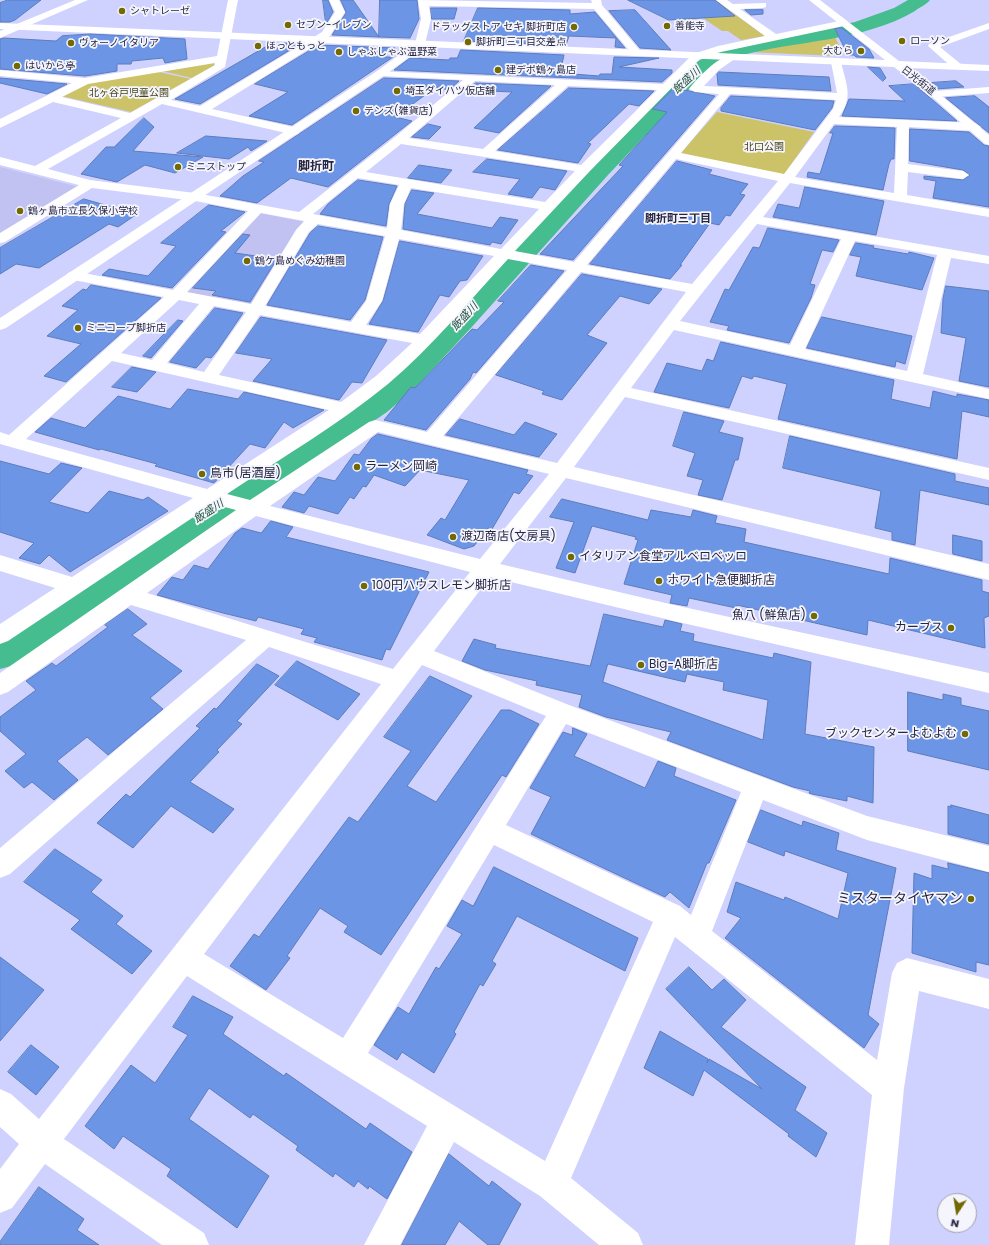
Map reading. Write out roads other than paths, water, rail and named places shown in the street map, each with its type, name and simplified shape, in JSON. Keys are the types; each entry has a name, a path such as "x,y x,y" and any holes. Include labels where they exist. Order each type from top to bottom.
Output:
{"street":[{"path":"0,35 83,0"},
{"path":"36,170 162,101 220,66 233,0"},
{"path":"202,110 326,34 340,12 334,0"},
{"path":"722,0 773,37"},
{"name":"日光街道","path":"814,0 935,94 975,127 989,141"},
{"path":"0,325 382,73 420,44 426,19 424,2 596,3 636,53"},
{"path":"730,7 763,5"},
{"path":"0,26 989,68"},
{"path":"0,635 211,497 344,408 382,380 424,340 584,169 696,56 718,49 773,37 848,26"},
{"path":"958,67 932,46 989,26"},
{"path":"731,58 715,68 695,89 843,96"},
{"path":"3,75 85,81 221,59"},
{"path":"0,1196 418,654 561,472 696,289 755,220 839,109 843,96 836,62"},
{"path":"382,73 664,87"},
{"path":"209,377 256,309 303,230 308,218 355,174 400,140 472,78"},
{"path":"0,124 85,81"},
{"path":"486,154 564,83"},
{"path":"431,439 579,267 728,90"},
{"path":"935,94 988,91"},
{"path":"52,98 132,117"},
{"path":"162,101 294,131"},
{"path":"830,120 975,127"},
{"path":"900,198 903,124"},
{"path":"400,140 584,169"},
{"path":"674,155 787,179 989,213"},
{"path":"0,161 90,184 195,197 696,289"},
{"path":"901,168 962,175"},
{"path":"355,174 548,207"},
{"path":"356,327 374,301 393,234 397,204 407,183"},
{"path":"0,239 90,184"},
{"path":"7,440 111,356 176,295 257,209"},
{"path":"755,220 989,260"},
{"path":"795,352 850,236"},
{"path":"914,378 945,252"},
{"path":"73,276 424,340"},
{"path":"157,366 210,301"},
{"path":"670,324 989,394"},
{"path":"111,356 344,408"},
{"path":"620,391 989,474"},
{"path":"0,685 253,508 375,426 561,472 989,572"},
{"path":"7,440 211,497 485,569 731,626 989,683"},
{"path":"0,563 76,586"},
{"path":"129,596 265,637 398,680"},
{"path":"0,865 265,637"},
{"path":"418,654 561,712 756,787 868,828 989,859"},
{"path":"348,1058 490,830 561,712"},
{"path":"696,936 756,787"},
{"path":"490,830 670,916 888,1088"},
{"path":"552,1184 670,916"},
{"path":"184,958 552,1184 626,1245"},
{"path":"872,1245 888,1088 907,973 989,994"},
{"path":"0,1105 42,1143 192,1245"},
{"path":"381,1245 448,1120"}],"waterway":[{"name":"飯盛川","path":"0,653 194,521 302,454 376,405 405,380 460,323 600,170 690,77 705,65 732,52 859,27 900,12 921,0"}],"place":[{"name":"シャトレーゼ","path":"122,11"},
{"name":"セブン-イレブン","path":"288,25"},
{"name":"善能寺","path":"667,26"},
{"name":"ドラッグストア セキ 脚折町店","path":"574,27"},
{"name":"ローソン","path":"902,41"},
{"name":"脚折町三丁目交差点","path":"468,42"},
{"name":"ヴォーノイタリア","path":"71,43"},
{"name":"ほっともっと","path":"258,46"},
{"name":"大むら","path":"861,51"},
{"name":"しゃぶしゃぶ温野菜","path":"339,52"},
{"name":"はいから亭","path":"17,66"},
{"name":"建デポ鶴ヶ島店","path":"498,70"},
{"name":"埼玉ダイハツ仮店舗","path":"397,91"},
{"name":"テンズ(雑貨店)","path":"356,111"},
{"name":"ミニストップ","path":"178,167"},
{"name":"鶴ヶ島市立長久保小学校","path":"20,211"},
{"name":"鶴ケ島めぐみ幼稚園","path":"247,261"},
{"name":"ミニコープ脚折店","path":"78,328"},
{"name":"ラーメン岡崎","path":"357,467"},
{"name":"鳥市(居酒屋)","path":"202,474"},
{"name":"渡辺商店(文房具)","path":"453,537"},
{"name":"イタリアン食堂アルベロベッロ","path":"571,557"},
{"name":"ホワイト急便脚折店","path":"659,581"},
{"name":"100円ハウスレモン脚折店","path":"364,586"},
{"name":"魚八 (鮮魚店)","path":"814,616"},
{"name":"カーブス","path":"951,628"},
{"name":"Big-A脚折店","path":"641,665"},
{"name":"ブックセンターよむよむ","path":"965,734"},
{"name":"ミスタータイヤマン","path":"971,899"}],"district":[{"name":"脚折町","path":"316,167"},
{"name":"脚折町三丁目","path":"678,219"}],"park label":[{"name":"北ヶ谷戸児童公園","path":"129,93"},
{"name":"北口公園","path":"764,147"}]}
